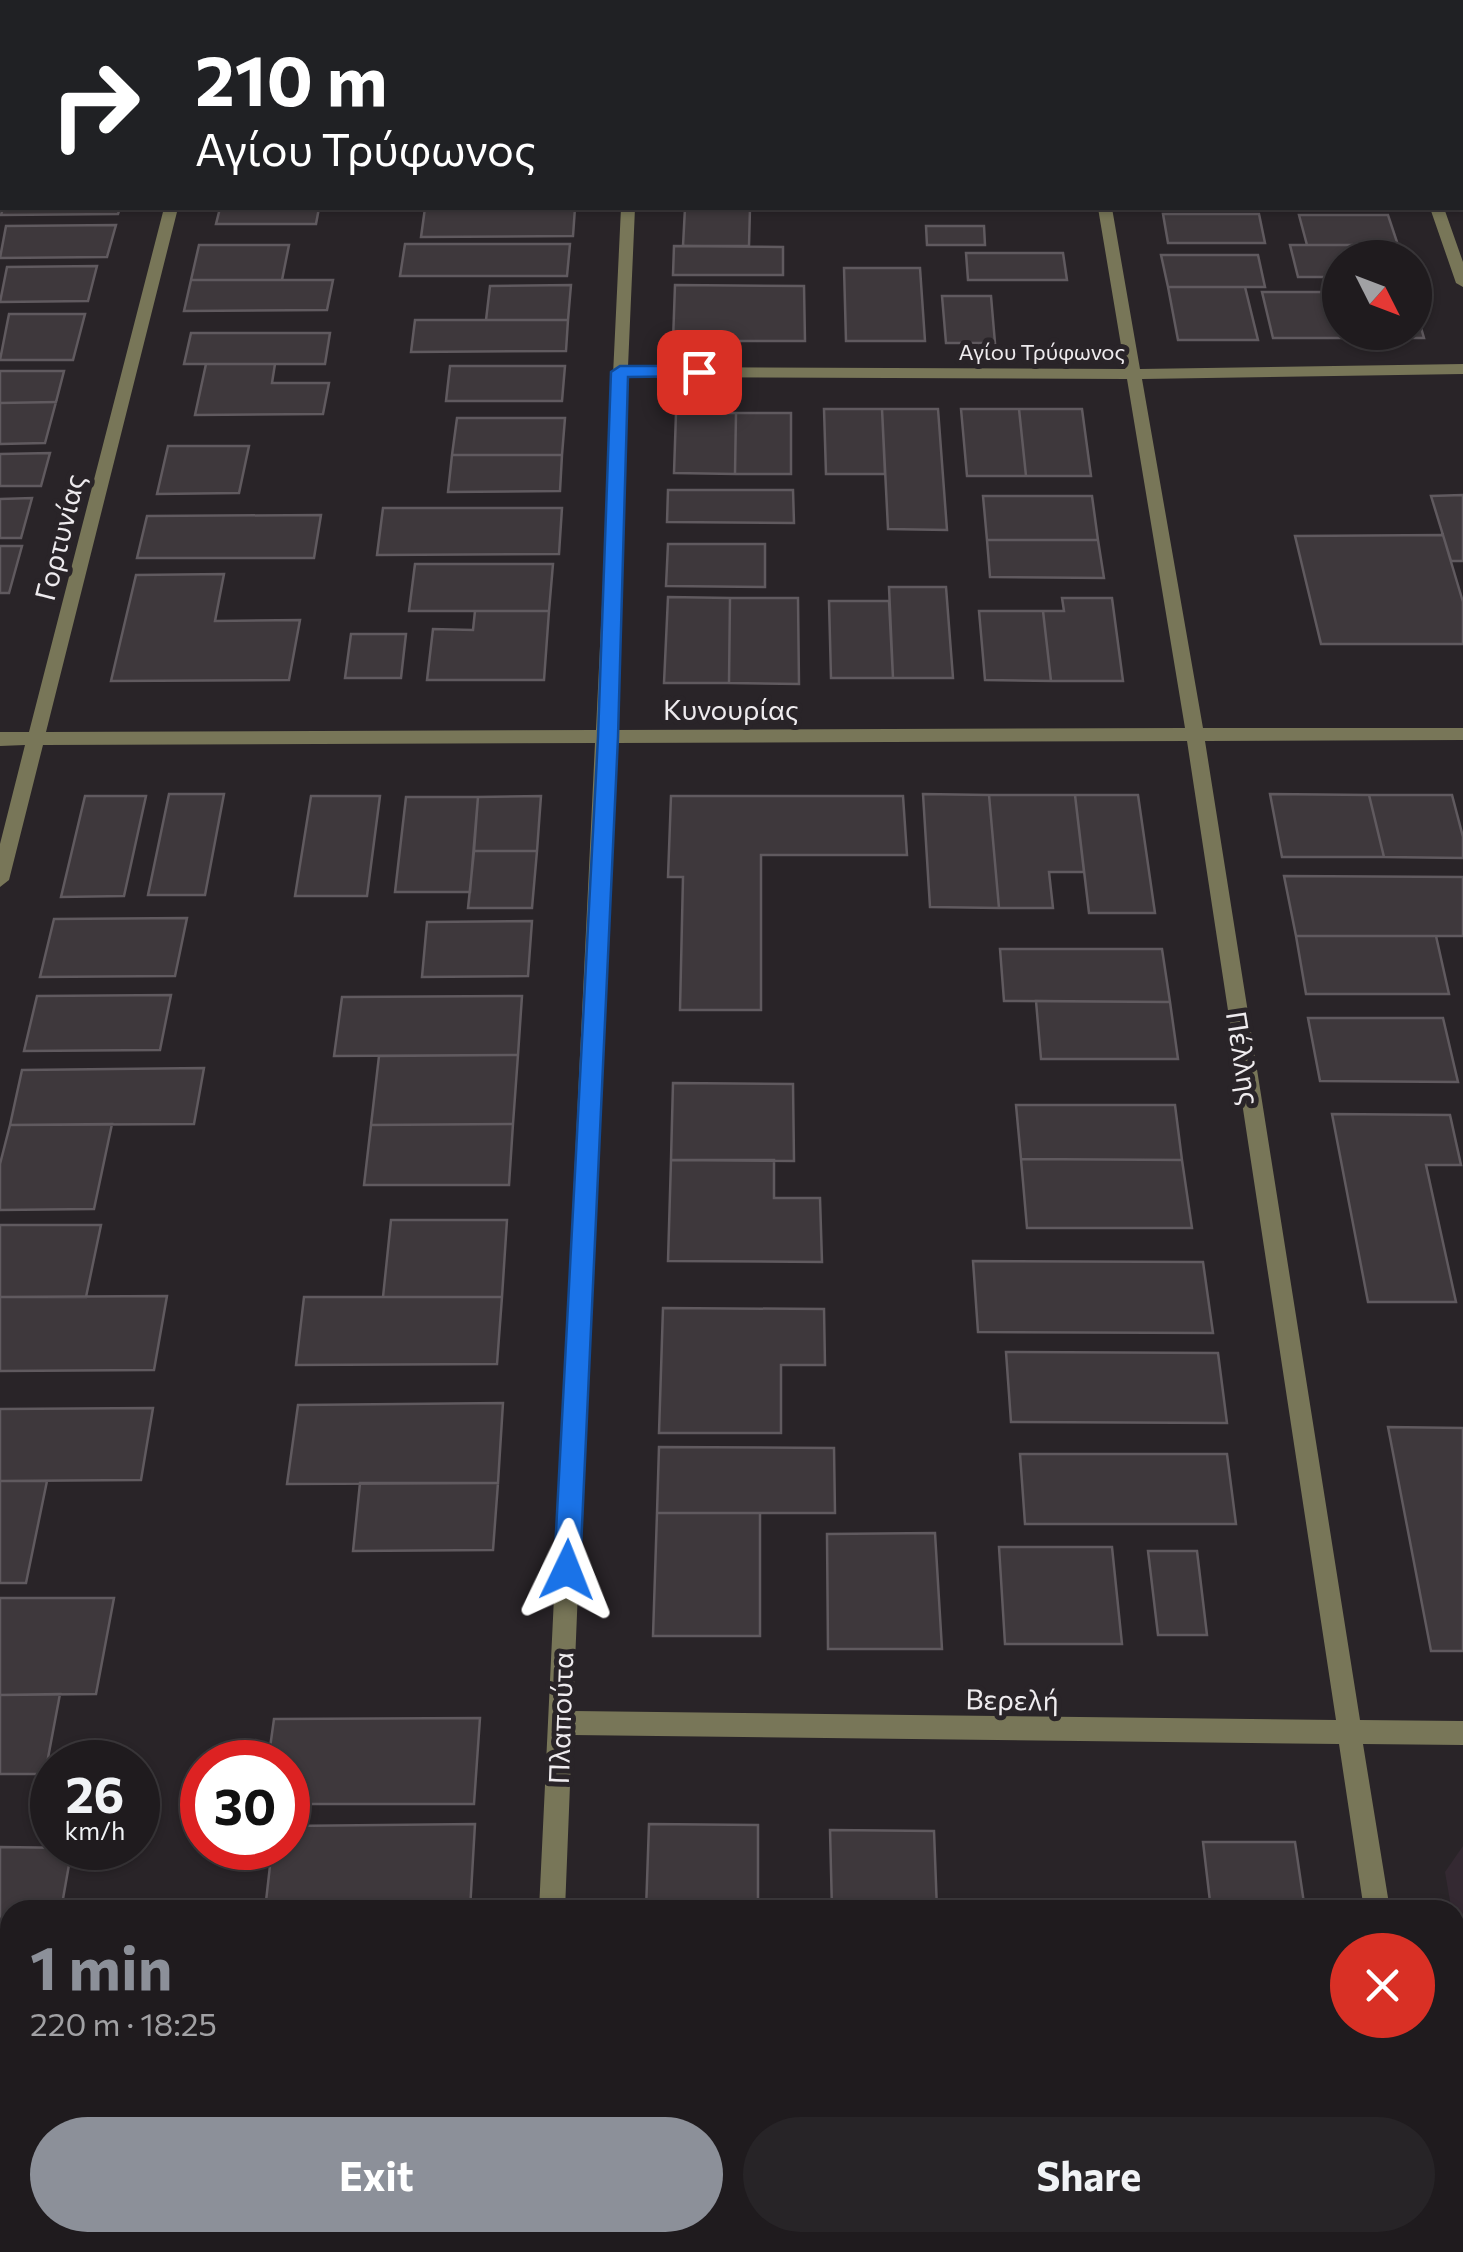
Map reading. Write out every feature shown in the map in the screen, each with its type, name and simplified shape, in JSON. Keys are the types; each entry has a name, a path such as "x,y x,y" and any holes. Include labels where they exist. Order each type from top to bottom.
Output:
{"street":[{"name":"Γορτυνίας","path":"0,880 170,210"},
{"name":"Πλαπούτα","path":"552,1900 608,737 628,210"},
{"name":"Πέλλης","path":"1105,210 1195,735 1374,1900"},
{"path":"1438,210 1463,283"},
{"name":"Αγίου Τρύφωνος","path":"620,372 1133,374 1463,369"},
{"name":"Κυνουρίας","path":"0,739 1463,734"},
{"name":"Βερελή","path":"560,1724 1463,1733"}],"shaded area":[{"path":"1463,1846 1463,1900 1450,1900 1445,1872"}],"building":[{"path":"2,210 119,210 118,214 1,215"},
{"path":"220,210 319,210 316,224 216,224"},
{"path":"425,210 575,210 573,236 421,237"},
{"path":"685,210 750,210 749,246 683,246"},
{"path":"1163,214 1259,214 1265,243 1168,243"},
{"path":"1299,215 1388,215 1396,240 1322,240 1322,245 1307,245"},
{"path":"116,225 107,257 0,258 6,226"},
{"path":"926,226 984,226 985,245 927,245"},
{"path":"405,244 570,244 567,276 400,276"},
{"path":"199,245 289,245 282,280 191,280"},
{"path":"1290,245 1322,245 1322,277 1298,277"},
{"path":"674,246 783,247 783,275 673,275"},
{"path":"966,253 1063,253 1067,280 968,280"},
{"path":"1161,255 1258,255 1265,287 1168,287"},
{"path":"97,266 88,301 0,302 7,267"},
{"path":"844,268 920,268 925,341 846,341"},
{"path":"191,280 333,280 327,310 184,311"},
{"path":"571,285 568,320 486,320 490,286"},
{"path":"675,285 804,286 805,341 673,341"},
{"path":"1168,287 1245,287 1258,340 1178,340"},
{"path":"1262,292 1322,292 1322,338 1273,338"},
{"path":"942,296 991,296 995,343 946,343"},
{"path":"9,314 85,314 73,360 0,360"},
{"path":"415,320 568,320 566,351 411,352"},
{"path":"191,333 330,333 325,364 184,364"},
{"path":"206,364 275,364 272,383 329,383 323,414 195,415"},
{"path":"450,366 565,366 562,401 446,401"},
{"path":"0,371 64,371 56,402 0,403"},
{"path":"56,402 45,443 0,444 0,403"},
{"path":"824,409 882,409 885,474 826,474"},
{"path":"882,409 938,409 947,530 888,529"},
{"path":"961,409 1019,409 1026,476 967,476"},
{"path":"1019,409 1082,409 1091,476 1026,476"},
{"path":"676,413 736,413 735,474 674,473"},
{"path":"736,413 791,413 791,474 735,474"},
{"path":"457,418 565,418 562,455 452,455"},
{"path":"168,446 249,446 239,493 157,494"},
{"path":"50,453 41,486 0,486 0,454"},
{"path":"452,455 562,455 560,491 448,492"},
{"path":"668,490 793,490 794,523 667,522"},
{"path":"1463,495 1463,561 1451,561 1431,496"},
{"path":"983,496 1092,496 1098,540 987,540"},
{"path":"32,498 21,538 0,538 0,499"},
{"path":"383,508 562,508 559,554 377,555"},
{"path":"321,515 314,558 137,558 147,516"},
{"path":"1443,535 1463,602 1463,644 1321,644 1295,536"},
{"path":"987,540 1098,540 1104,578 990,577"},
{"path":"668,544 765,544 765,587 666,586"},
{"path":"0,546 22,546 9,593 0,593"},
{"path":"415,564 553,564 549,611 409,611"},
{"path":"224,574 215,621 300,620 289,680 111,681 136,575"},
{"path":"889,587 946,587 953,678 893,678"},
{"path":"668,597 730,598 729,683 664,683"},
{"path":"730,598 798,598 799,684 729,683"},
{"path":"1062,598 1112,598 1123,681 1051,681 1043,611 1064,611"},
{"path":"829,601 889,601 893,678 831,678"},
{"path":"475,611 549,611 544,680 427,680 433,629 473,630"},
{"path":"979,611 1043,611 1051,681 985,680"},
{"path":"351,634 406,634 401,678 345,678"},
{"path":"169,794 224,794 205,895 148,895"},
{"path":"923,794 989,795 999,908 930,907"},
{"path":"1270,794 1369,795 1384,857 1282,857"},
{"path":"989,795 1075,795 1084,872 1049,872 1053,908 999,908"},
{"path":"1075,795 1138,795 1155,913 1089,913"},
{"path":"1369,795 1452,795 1463,837 1463,858 1384,857"},
{"path":"85,796 146,796 124,896 61,897"},
{"path":"311,796 380,796 367,896 295,896"},
{"path":"541,796 537,851 474,851 478,797"},
{"path":"671,796 903,796 907,855 761,855 761,1010 680,1010 683,877 668,877"},
{"path":"406,797 478,797 470,892 395,892"},
{"path":"474,851 537,851 532,908 468,908"},
{"path":"1284,876 1463,877 1463,936 1296,936"},
{"path":"187,918 175,976 40,977 54,919"},
{"path":"532,921 528,976 422,977 427,922"},
{"path":"1296,936 1436,936 1449,994 1306,994"},
{"path":"1000,949 1162,949 1170,1002 1004,1001"},
{"path":"171,995 160,1050 24,1051 37,996"},
{"path":"522,996 518,1055 334,1056 342,997"},
{"path":"1036,1001 1170,1002 1178,1059 1041,1059"},
{"path":"1308,1018 1443,1018 1458,1082 1320,1081"},
{"path":"518,1055 513,1124 371,1125 379,1056"},
{"path":"204,1068 194,1124 10,1125 22,1070"},
{"path":"673,1083 793,1084 794,1161 671,1160"},
{"path":"1016,1105 1175,1105 1182,1160 1021,1159"},
{"path":"1332,1114 1450,1115 1461,1165 1426,1165 1456,1302 1368,1302"},
{"path":"112,1124 94,1209 0,1210 0,1164 10,1125"},
{"path":"513,1124 509,1185 364,1185 371,1125"},
{"path":"1021,1159 1182,1160 1192,1228 1027,1228"},
{"path":"671,1160 774,1160 774,1198 820,1198 822,1262 668,1261"},
{"path":"391,1220 507,1220 502,1297 383,1297"},
{"path":"0,1225 101,1225 86,1297 0,1297"},
{"path":"973,1261 1203,1262 1213,1333 978,1332"},
{"path":"167,1296 154,1370 0,1371 0,1297"},
{"path":"304,1297 502,1297 497,1364 296,1365"},
{"path":"663,1308 824,1309 825,1365 781,1365 781,1433 659,1433"},
{"path":"1006,1352 1218,1353 1227,1423 1011,1422"},
{"path":"503,1403 498,1483 287,1484 298,1405"},
{"path":"153,1408 141,1480 0,1481 0,1409"},
{"path":"1388,1427 1463,1428 1463,1651 1431,1651"},
{"path":"659,1447 834,1448 835,1513 657,1513"},
{"path":"1020,1454 1227,1454 1236,1524 1025,1524"},
{"path":"0,1481 47,1481 26,1583 0,1583"},
{"path":"360,1483 498,1483 493,1550 353,1551"},
{"path":"657,1513 760,1513 760,1636 653,1636"},
{"path":"935,1533 942,1649 828,1649 827,1534"},
{"path":"999,1547 1112,1547 1122,1644 1005,1644"},
{"path":"1148,1551 1197,1551 1207,1635 1158,1635"},
{"path":"0,1598 114,1598 96,1694 0,1695"},
{"path":"60,1694 51,1740 30,1740 30,1774 0,1774 0,1695"},
{"path":"480,1718 474,1804 310,1804 310,1740 271,1740 274,1719"},
{"path":"475,1824 471,1900 266,1900 270,1870 310,1870 310,1826"},
{"path":"649,1824 758,1825 758,1900 646,1900"},
{"path":"830,1830 934,1831 937,1900 832,1900"},
{"path":"1203,1842 1295,1842 1304,1900 1210,1900"},
{"path":"0,1847 30,1847 30,1870 68,1870 63,1900 0,1900"}],"route":[{"path":"567,1570 608,737 620,372 699,372"}]}
